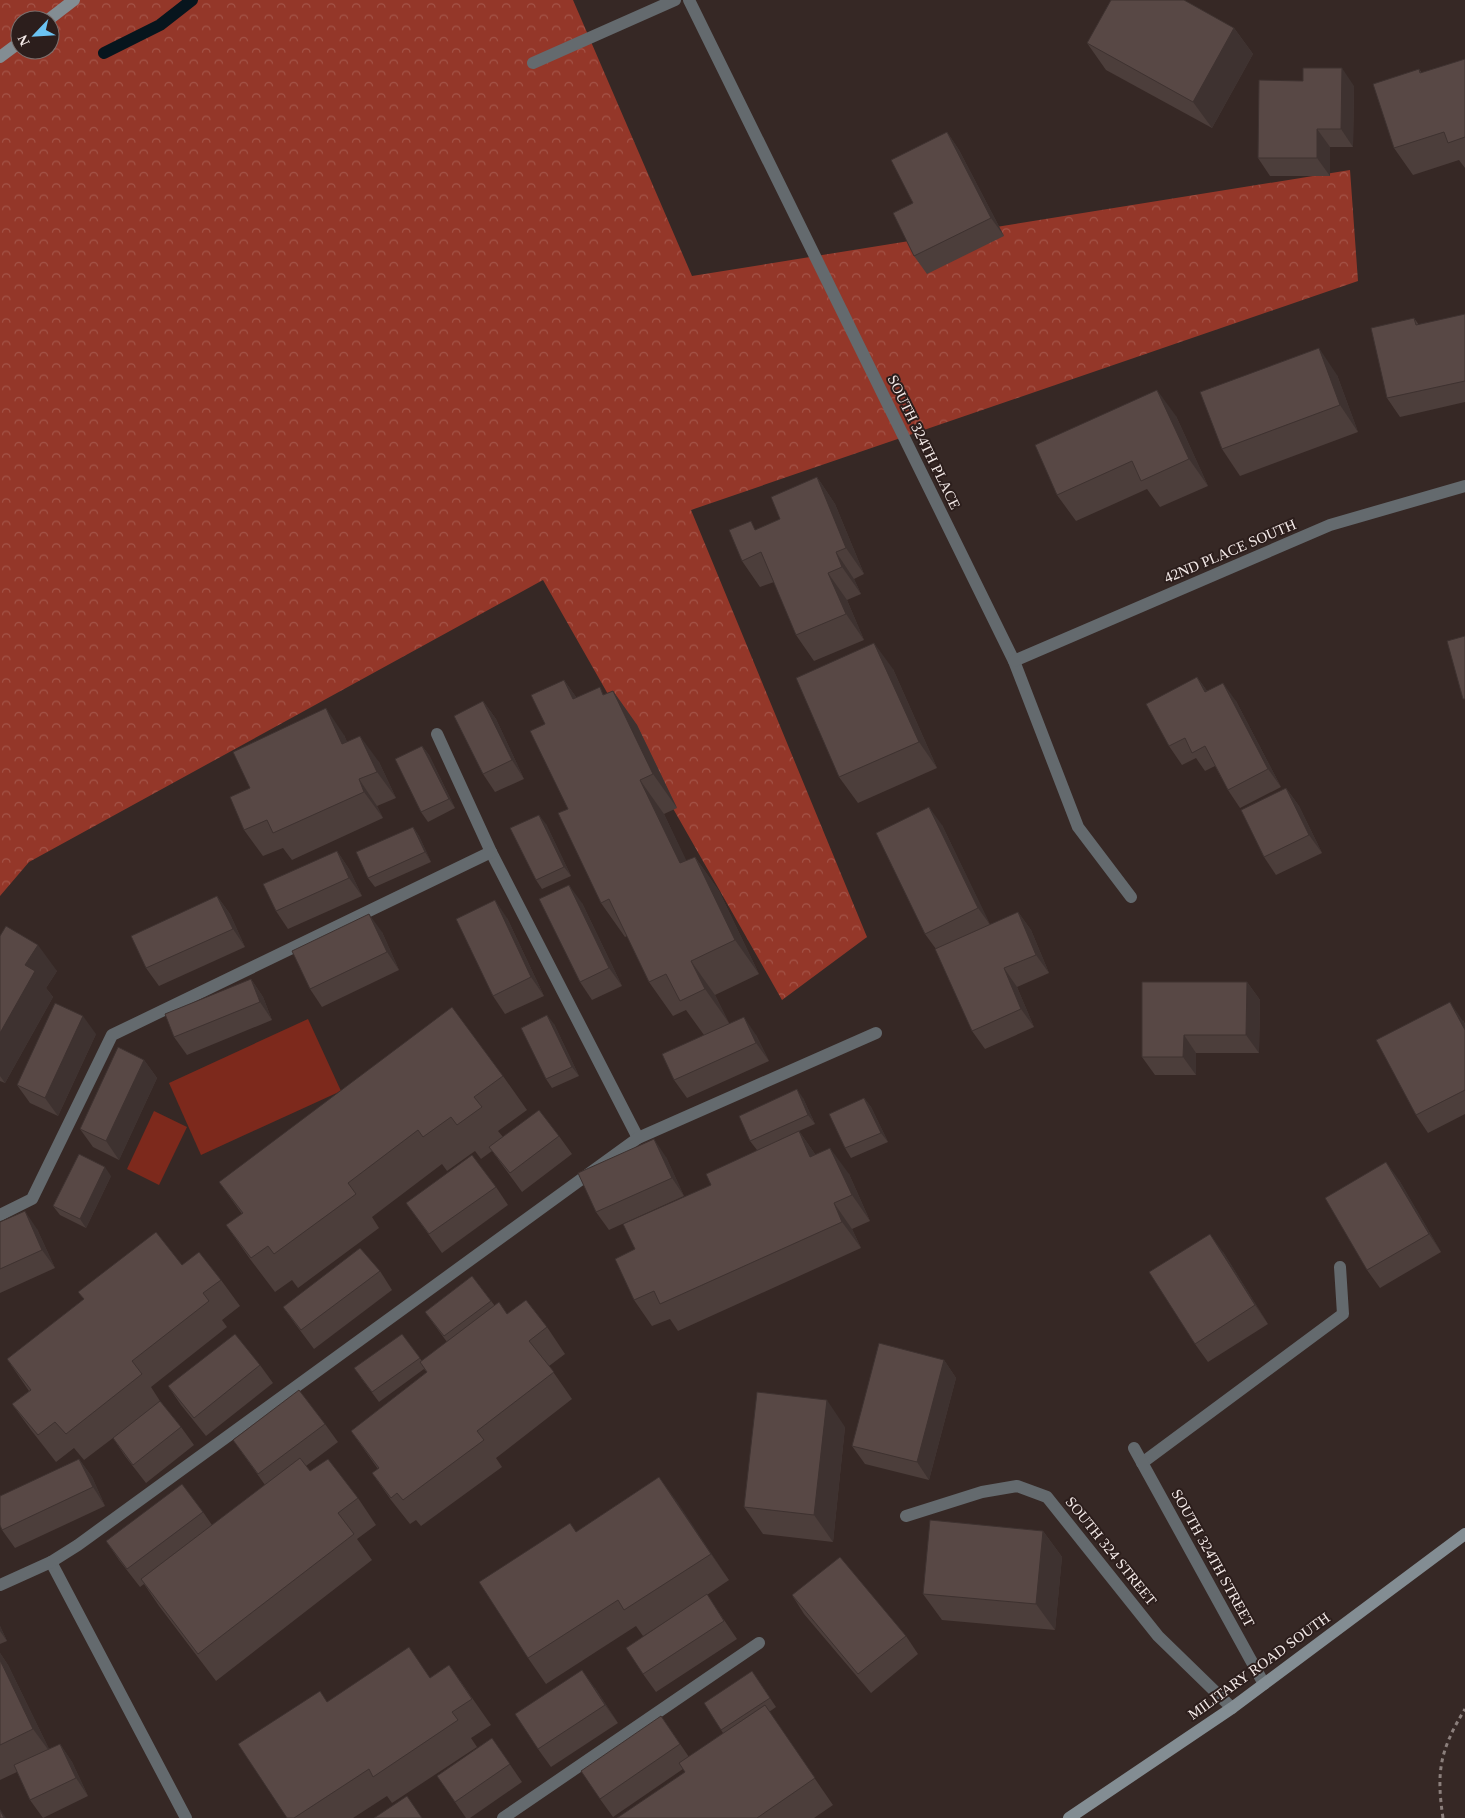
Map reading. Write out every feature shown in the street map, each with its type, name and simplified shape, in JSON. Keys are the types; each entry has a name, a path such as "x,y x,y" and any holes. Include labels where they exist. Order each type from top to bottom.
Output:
{"main road":[{"path":"60,11 74,0"},
{"name":"MILITARY ROAD SOUTH","path":"1069,1818 1232,1708 1465,1534"}],"street":[{"path":"533,63 675,0"},
{"name":"SOUTH 324TH PLACE","path":"689,0 1014,661 1078,827 1131,896"},
{"name":"42ND PLACE SOUTH","path":"1014,661 1330,525 1465,486"},
{"path":"437,734 491,852 638,1138"},
{"path":"0,1215 32,1199 112,1035 491,852"},
{"path":"0,1585 51,1562 78,1545 638,1138 876,1033"},
{"path":"1142,1463 1343,1314 1340,1267"},
{"name":"SOUTH 324TH STREET","path":"1134,1448 1264,1684"},
{"name":"SOUTH 324 STREET","path":"906,1516 982,1492 1017,1486 1046,1497 1158,1636 1232,1708"},
{"path":"51,1562 186,1818"},
{"path":"505,1817 759,1643"}],"path":[{"path":"1443,1818 1438,1786 1441,1758 1454,1728 1465,1709"}],"green space":[{"path":"0,0 573,0 692,276 1350,170 1358,281 691,510 867,937 782,1000 543,580 29,862 0,896"}],"shaded area":[{"path":"308,1019 341,1091 201,1155 169,1083"},
{"path":"154,1111 187,1127 159,1185 127,1169"}],"building":[{"path":"1111,0 1184,0 1234,28 1193,102 1087,43"},
{"path":"1465,59 1465,137 1448,143 1444,132 1394,148 1373,84 1419,69 1420,73"},
{"path":"1303,68 1342,68 1341,129 1317,129 1317,158 1258,158 1259,80 1303,81"},
{"path":"947,132 991,218 914,256 893,213 913,203 891,160"},
{"path":"1465,314 1465,381 1387,398 1371,328 1414,318 1416,325"},
{"path":"1319,348 1340,405 1222,449 1200,392"},
{"path":"1157,390 1189,459 1141,481 1132,461 1057,495 1035,445"},
{"path":"817,477 846,548 836,552 842,567 828,573 846,614 796,635 761,552 742,561 729,530 751,521 755,530 780,519 771,497"},
{"path":"1465,636 1465,699 1463,699 1447,641"},
{"path":"874,643 919,742 839,777 796,678"},
{"path":"1197,677 1205,692 1223,683 1268,769 1228,790 1205,746 1192,753 1185,738 1169,746 1146,704"},
{"path":"564,680 573,699 600,687 603,695 613,691 653,774 640,780 680,863 695,857 735,940 691,961 705,989 680,1001 666,974 649,982 609,899 601,903 558,813 568,809 530,731 545,724 531,695"},
{"path":"483,701 512,760 483,774 454,716"},
{"path":"326,708 342,744 360,736 377,772 359,779 364,792 273,833 267,820 244,830 230,797 250,788 233,752"},
{"path":"422,746 449,799 421,812 395,759"},
{"path":"1286,788 1309,835 1264,857 1241,810"},
{"path":"929,807 978,908 925,934 876,833"},
{"path":"539,815 564,867 536,880 510,828"},
{"path":"413,827 425,852 368,878 356,852"},
{"path":"337,851 349,878 276,911 263,884"},
{"path":"569,885 609,968 580,982 539,899"},
{"path":"217,896 233,929 146,968 131,936"},
{"path":"495,900 531,977 493,996 456,919"},
{"path":"1018,912 1036,955 1004,968 1021,1009 972,1031 935,949"},
{"path":"369,914 387,952 310,989 292,951"},
{"path":"6,926 38,945 25,965 35,971 0,1033 0,936"},
{"path":"251,979 260,1002 174,1037 165,1014"},
{"path":"1142,982 1247,982 1246,1035 1184,1035 1183,1057 1142,1057"},
{"path":"1450,1002 1465,1030 1465,1090 1416,1115 1376,1040"},
{"path":"55,1003 83,1016 45,1098 17,1085"},
{"path":"452,1007 503,1076 474,1097 482,1107 457,1125 451,1117 423,1137 418,1130 348,1183 356,1194 274,1254 268,1246 251,1258 226,1225 243,1213 219,1182"},
{"path":"547,1015 572,1067 546,1079 521,1028"},
{"path":"744,1017 756,1043 674,1080 662,1054"},
{"path":"118,1047 144,1060 106,1141 80,1129"},
{"path":"797,1089 808,1115 750,1141 739,1116"},
{"path":"864,1098 881,1133 845,1148 829,1114"},
{"path":"539,1110 559,1136 510,1173 489,1147"},
{"path":"799,1131 810,1157 830,1148 852,1195 834,1203 842,1222 660,1304 654,1291 634,1300 615,1259 635,1249 623,1224 711,1185 706,1174"},
{"path":"654,1139 672,1178 596,1212 578,1173"},
{"path":"79,1154 105,1167 80,1219 53,1206"},
{"path":"472,1155 496,1187 429,1234 406,1203"},
{"path":"1386,1162 1429,1234 1367,1270 1325,1198"},
{"path":"25,1211 42,1250 0,1269 0,1222"},
{"path":"156,1232 182,1265 199,1252 221,1280 203,1293 209,1301 132,1361 142,1374 66,1434 55,1422 38,1435 12,1404 31,1390 7,1359 84,1299 78,1292"},
{"path":"1210,1234 1255,1305 1195,1344 1149,1272"},
{"path":"360,1248 380,1271 301,1330 283,1307"},
{"path":"472,1276 491,1301 444,1336 425,1312"},
{"path":"526,1300 547,1327 529,1341 554,1372 477,1431 484,1440 403,1500 397,1493 391,1498 372,1473 379,1468 351,1431 427,1372 420,1362 499,1302 507,1314"},
{"path":"235,1334 260,1365 194,1418 168,1386"},
{"path":"402,1334 420,1358 372,1392 354,1368"},
{"path":"879,1343 944,1360 917,1462 852,1446"},
{"path":"299,1390 325,1424 258,1474 233,1440"},
{"path":"757,1392 827,1400 814,1515 744,1507"},
{"path":"160,1401 181,1427 133,1465 113,1438"},
{"path":"300,1458 310,1471 328,1459 358,1498 338,1513 354,1534 198,1654 141,1579"},
{"path":"79,1459 93,1487 2,1530 0,1525 0,1496"},
{"path":"659,1477 711,1554 624,1610 618,1600 528,1658 479,1582 570,1523 576,1532"},
{"path":"182,1484 203,1512 127,1569 106,1541"},
{"path":"930,1520 1043,1531 1036,1604 923,1594"},
{"path":"840,1557 906,1636 858,1674 792,1595"},
{"path":"707,1594 724,1621 643,1674 626,1648"},
{"path":"409,1647 430,1678 449,1665 472,1699 452,1712 458,1720 373,1777 369,1769 294,1818 287,1818 238,1744 320,1691 327,1702"},
{"path":"0,1660 33,1729 0,1745"},
{"path":"582,1670 605,1705 538,1749 515,1714"},
{"path":"752,1671 770,1698 721,1730 704,1703"},
{"path":"765,1705 815,1778 757,1818 617,1818 685,1772 679,1763"},
{"path":"661,1716 680,1744 600,1799 581,1771"},
{"path":"492,1738 510,1764 455,1802 437,1776"},
{"path":"60,1744 76,1778 30,1800 14,1765"},
{"path":"407,1796 422,1818 374,1818"},
{"path":"0,1810 4,1818 0,1818"}],"waterway":[{"path":"104,53 160,25 192,0"}]}
